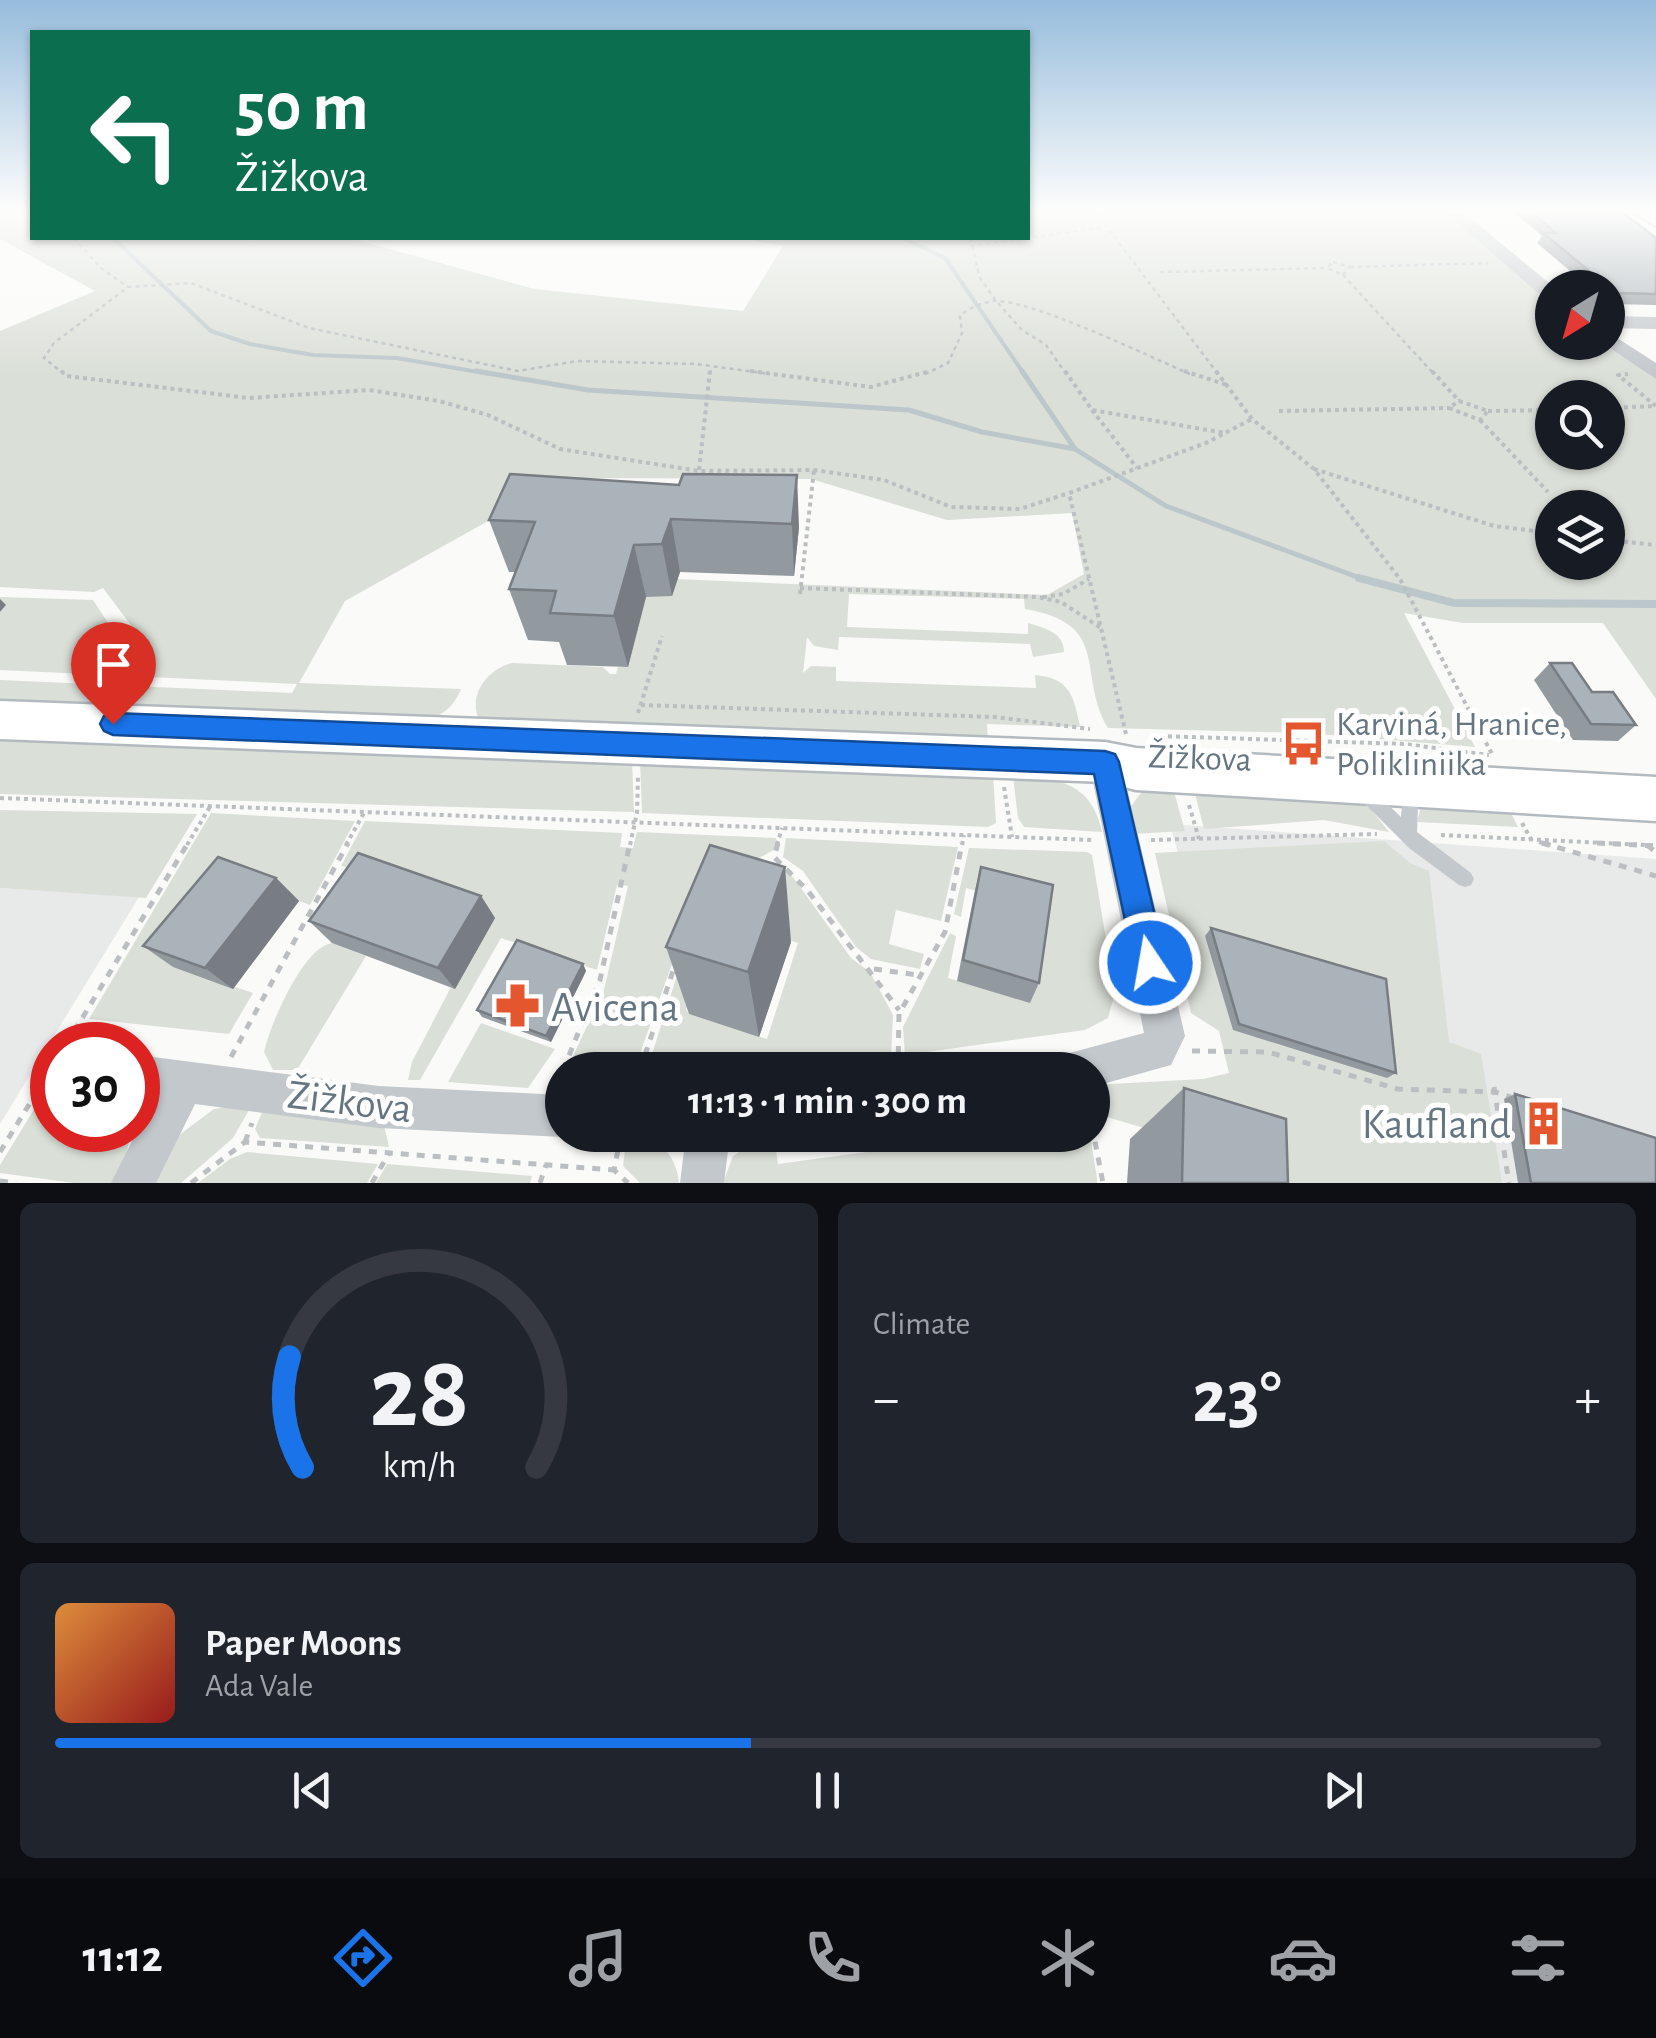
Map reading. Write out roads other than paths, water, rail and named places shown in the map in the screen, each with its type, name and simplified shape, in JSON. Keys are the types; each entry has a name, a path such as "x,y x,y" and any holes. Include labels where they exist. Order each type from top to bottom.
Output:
{"street":[{"path":"1625,322 1656,322"},
{"path":"1625,351 1654,372"},
{"name":"Žižkova","path":"0,720 638,724 1116,740 1129,754 1656,777"},
{"name":"Žižkova","path":"1116,740 1136,769 1656,798"},
{"name":"Žižkova","path":"1110,1062 1157,1050 1165,1036 1128,854 1122,841 1116,740"},
{"name":"Žižkova","path":"160,1079 379,1107 545,1115"},
{"path":"132,1183 199,1084"},
{"path":"702,1183 706,1152"}],"lane":[{"path":"1343,782 1365,793 1465,879"},
{"path":"1408,832 1410,803 1428,785"}],"waterway":[{"path":"143,266 211,331 250,344 313,355 397,358 490,374"},
{"path":"951,266 1024,374"},
{"path":"476,371 588,390 909,410 982,432 1075,449"},
{"path":"1022,371 1075,449"},
{"path":"1075,449 1166,506 1362,579"},
{"path":"1362,579 1454,603 1656,604"},
{"path":"1362,579 1368,581"}],"place":[{"name":"Karviná, Hranice, Polikliniika","path":"1303,743"},
{"name":"Avicena","path":"518,1006"},
{"name":"Kaufland","path":"1544,1123"}]}
